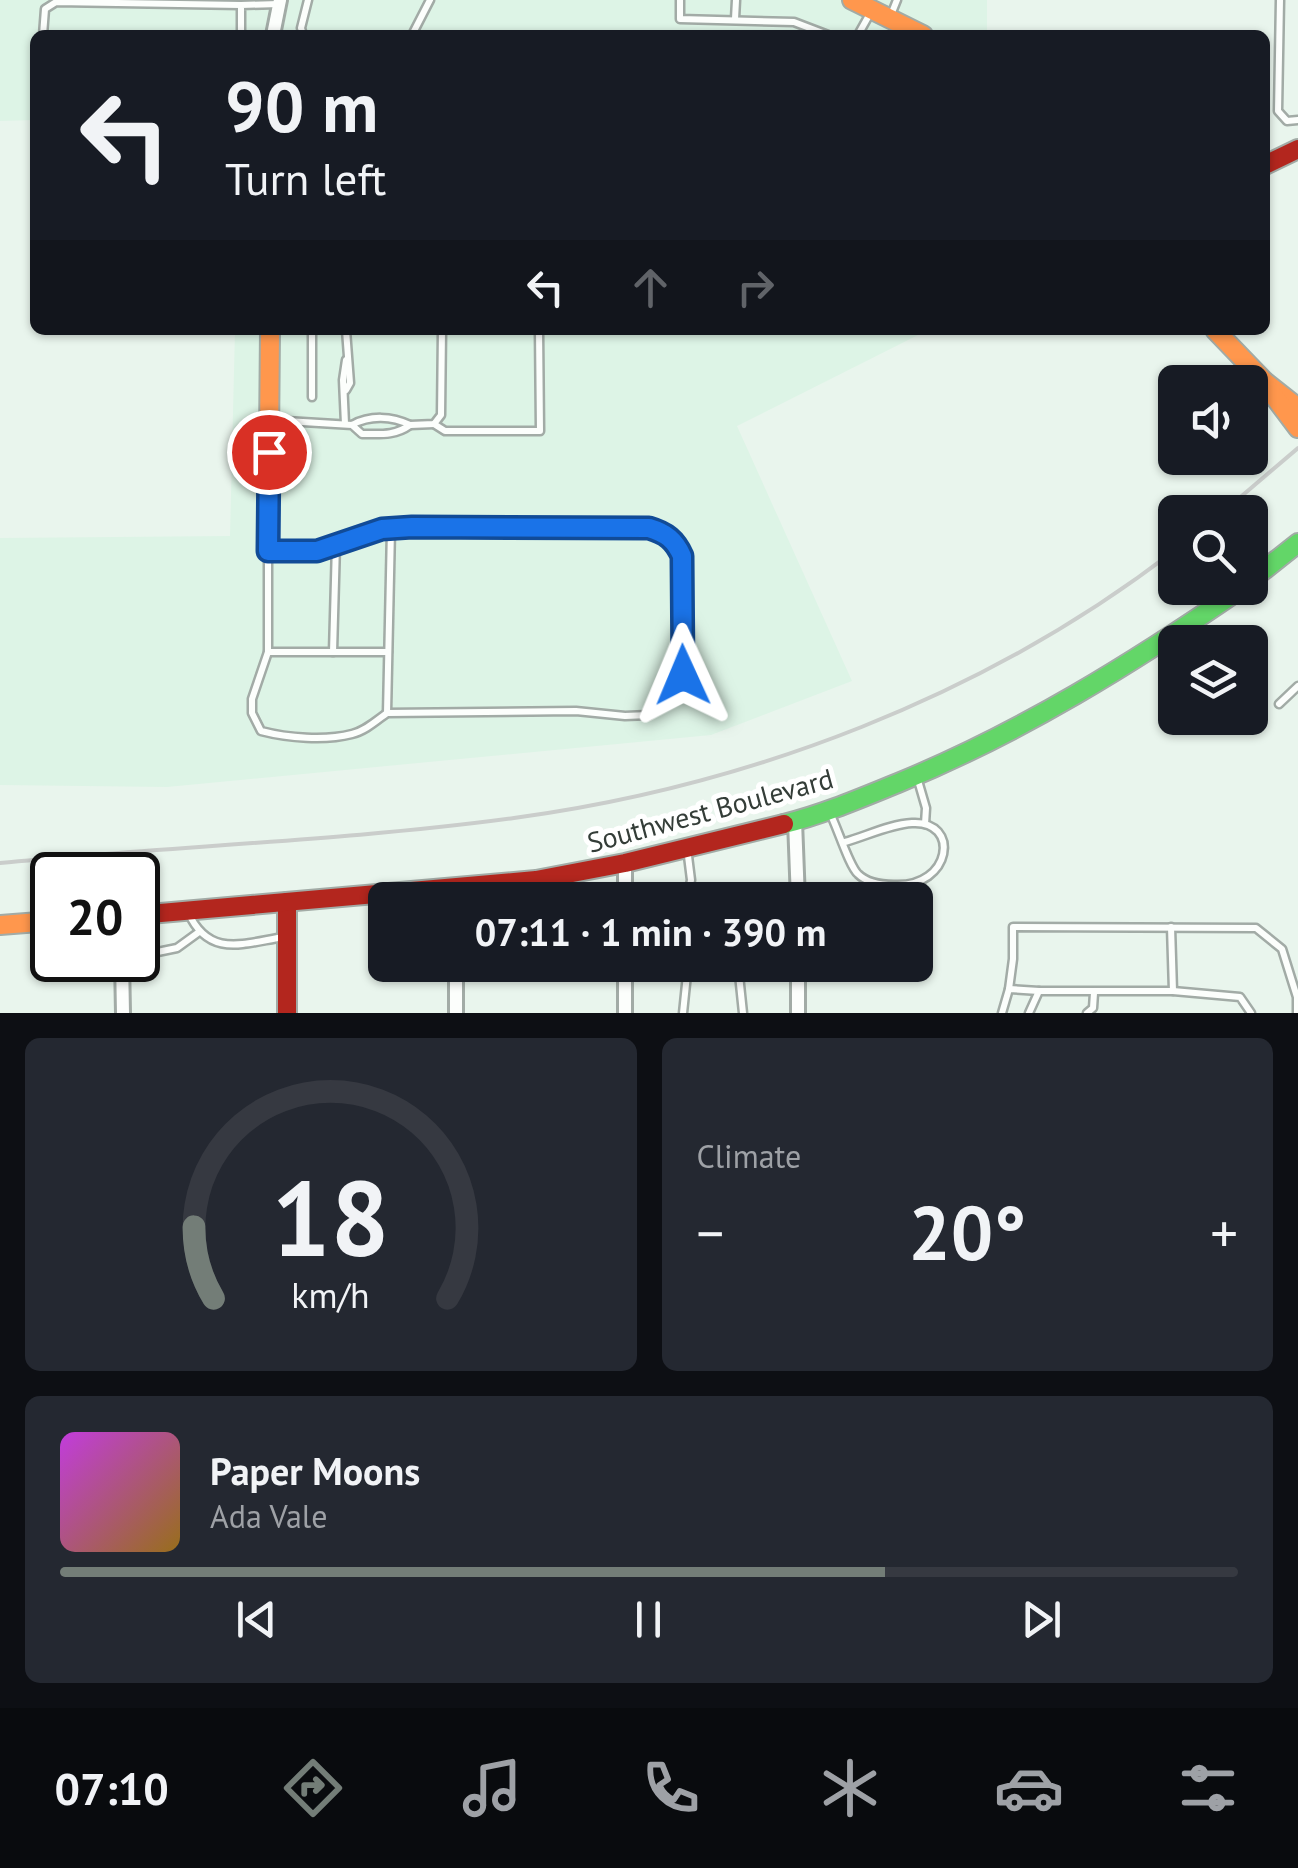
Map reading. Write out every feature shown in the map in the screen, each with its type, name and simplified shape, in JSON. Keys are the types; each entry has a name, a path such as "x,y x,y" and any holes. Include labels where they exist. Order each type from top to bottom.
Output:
{"street":[{"path":"852,0 887,8 916,30"},
{"path":"274,30 280,2"},
{"path":"1270,162 1298,148"},
{"path":"268,551 270,335"},
{"path":"1220,335 1248,365"},
{"path":"1268,385 1298,408"},
{"path":"1268,388 1298,428"},
{"path":"1268,567 1297,545"},
{"name":"Southwest Boulevard","path":"525,882 625,863 795,820 916,776 994,740 1104,680 1216,605"},
{"path":"795,820 797,882"},
{"path":"625,863 625,882"},
{"name":"Southwest Boulevard","path":"160,912 368,898"},
{"path":"287,902 287,1013"},
{"path":"0,925 30,923"},
{"path":"122,982 122,1013"},
{"path":"456,982 456,1013"},
{"path":"625,982 625,1013"},
{"path":"798,982 798,1013"}],"lane":[{"path":"302,30 308,0"},
{"path":"415,30 430,0"},
{"path":"680,0 680,19 794,22 815,30"},
{"path":"736,0 736,18"},
{"path":"1280,0 1278,111 1287,121 1298,120"},
{"path":"43,30 45,10 56,2 280,2"},
{"path":"241,4 241,30"},
{"path":"863,30 887,8"},
{"path":"312,335 312,397"},
{"path":"346,335 349,424 362,434 399,433 410,426 434,424 445,432 540,432 540,335"},
{"path":"434,424 441,415 442,335"},
{"path":"269,420 349,424 364,418 380,418 398,419 410,426"},
{"path":"649,528 676,543 682,556 683,675 676,691 649,715 576,710 387,713 352,734 261,732 252,713 252,700 268,652 268,551 317,551 391,529 649,528"},
{"path":"387,713 391,529"},
{"path":"334,652 336,544"},
{"path":"268,652 388,652"},
{"path":"1279,704 1298,686"},
{"path":"916,776 926,808 925,824"},
{"path":"828,810 845,842 854,871 865,880 886,885 918,884 936,870 943,852 942,836 925,824 906,824 845,842"},
{"path":"686,847 691,882"},
{"path":"187,910 198,932 230,945 287,936"},
{"path":"1002,1013 1013,959 1012,927 1256,928 1282,949 1297,997 1297,1013"},
{"path":"1171,928 1172,991"},
{"path":"160,951 177,948 198,932"},
{"path":"683,1013 686,982"},
{"path":"740,982 743,1013"},
{"path":"1008,989 1172,991 1240,998 1250,1013"},
{"path":"1029,1013 1039,991"},
{"path":"1088,1013 1094,1008 1094,992"}],"shaded area":[{"path":"0,0 987,0 987,30 30,30 30,120 0,121"},
{"path":"235,335 918,335 737,426 852,681 711,735 167,787 0,785 0,538 230,536"}],"railway":[{"path":"1243,495 1298,448"},
{"path":"0,863 450,826 602,803 690,783 777,758 945,691 1025,649 1158,562"}],"traffic: fast":[{"path":"1268,567 1298,543"},
{"path":"784,824 828,811 989,742 1118,669 1217,605"}],"traffic: slow":[{"path":"852,0 913,30"},
{"path":"268,551 270,335"},
{"path":"1220,335 1265,382 1298,408"},
{"path":"1270,391 1298,428"},
{"path":"0,925 30,923"}],"traffic: jam":[{"path":"1270,163 1298,149"},
{"path":"160,913 536,880 625,863 784,824"},
{"path":"287,902 287,1013"}],"route":[{"path":"269,452 268,551 317,551 382,529 412,527 649,528 661,532 676,543 682,556 683,675"}]}
